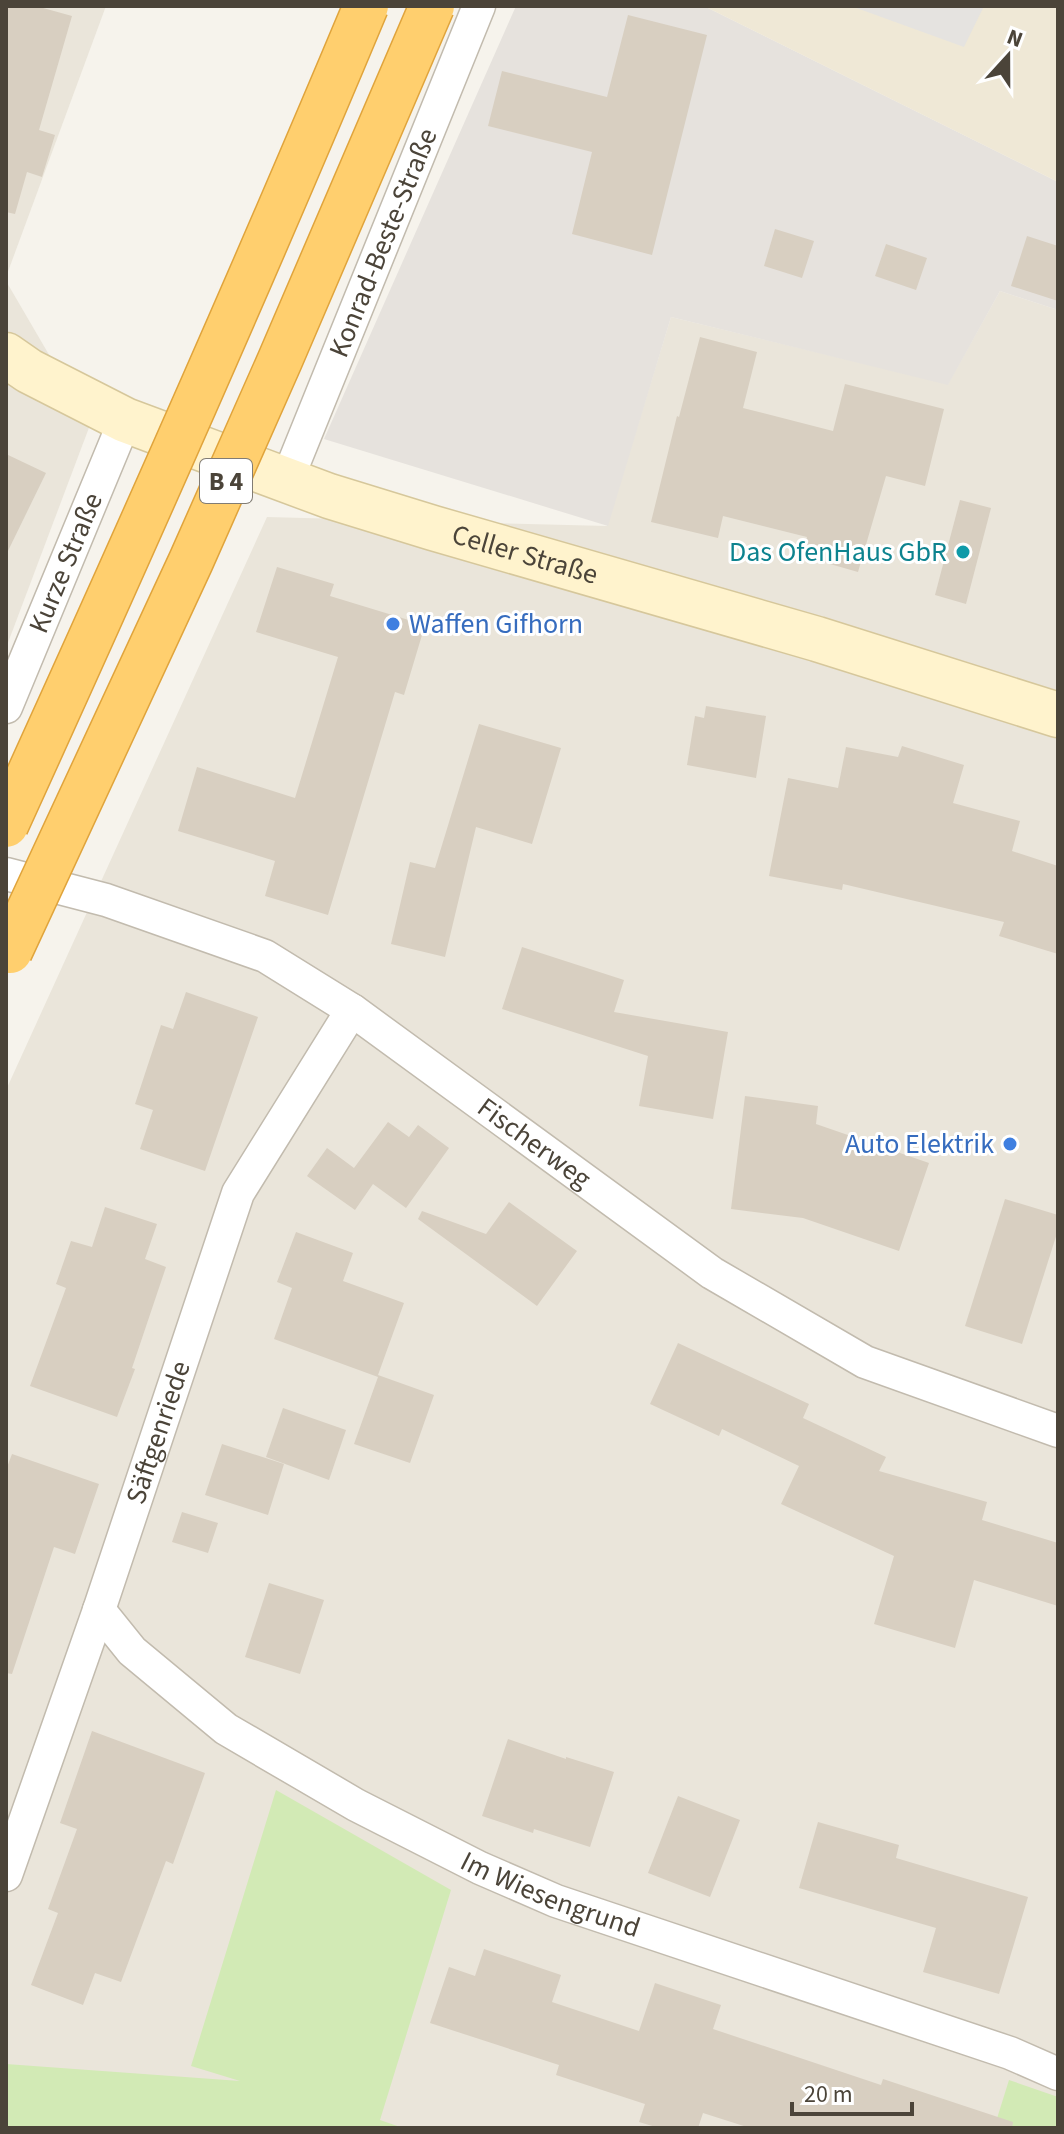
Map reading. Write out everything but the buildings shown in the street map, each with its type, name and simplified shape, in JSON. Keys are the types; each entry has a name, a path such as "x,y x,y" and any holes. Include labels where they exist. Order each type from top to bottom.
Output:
{"highway":[{"name":"B 4","path":"6,825 298,169 366,6"},
{"name":"B 4","path":"10,951 210,518 432,6"}],"street":[{"name":"Konrad-Beste-Straße","path":"287,480 479,6"},
{"name":"Celler Straße","path":"6,355 29,371 125,420 329,496 817,639 1058,715"},
{"name":"Kurze Straße","path":"6,707 125,420"},
{"name":"Fischerweg","path":"6,874 106,900 265,956 352,1010 712,1273 865,1362 1058,1431"},
{"name":"Säftgenriede","path":"6,1875 99,1610 238,1193 352,1010"},
{"name":"Im Wiesengrund","path":"99,1610 132,1651 226,1729 356,1805 480,1868 556,1901 1010,2053 1058,2074"}],"shaded area":[{"path":"6,6 106,6 6,277"},
{"path":"516,6 704,6 1058,182 1058,310 1000,291 948,385 671,317 608,526 324,439"},
{"path":"704,6 1058,6 1058,182"},
{"path":"851,6 984,6 964,47"},
{"path":"6,281 90,425 6,648"},
{"path":"1000,291 1058,310 1058,2128 304,2128 6,2069 6,1090 267,517 607,526 671,317 948,384"}],"green space":[{"path":"276,1790 451,1890 380,2120 403,2128 6,2128 6,2064 240,2081 191,2066"},
{"path":"1009,2080 1058,2097 1058,2128 994,2128"}],"place":[{"name":"Das OfenHaus GbR","path":"963,552"},
{"name":"Waffen Gifhorn","path":"393,624"},
{"name":"Auto Elektrik","path":"1010,1144"}]}
